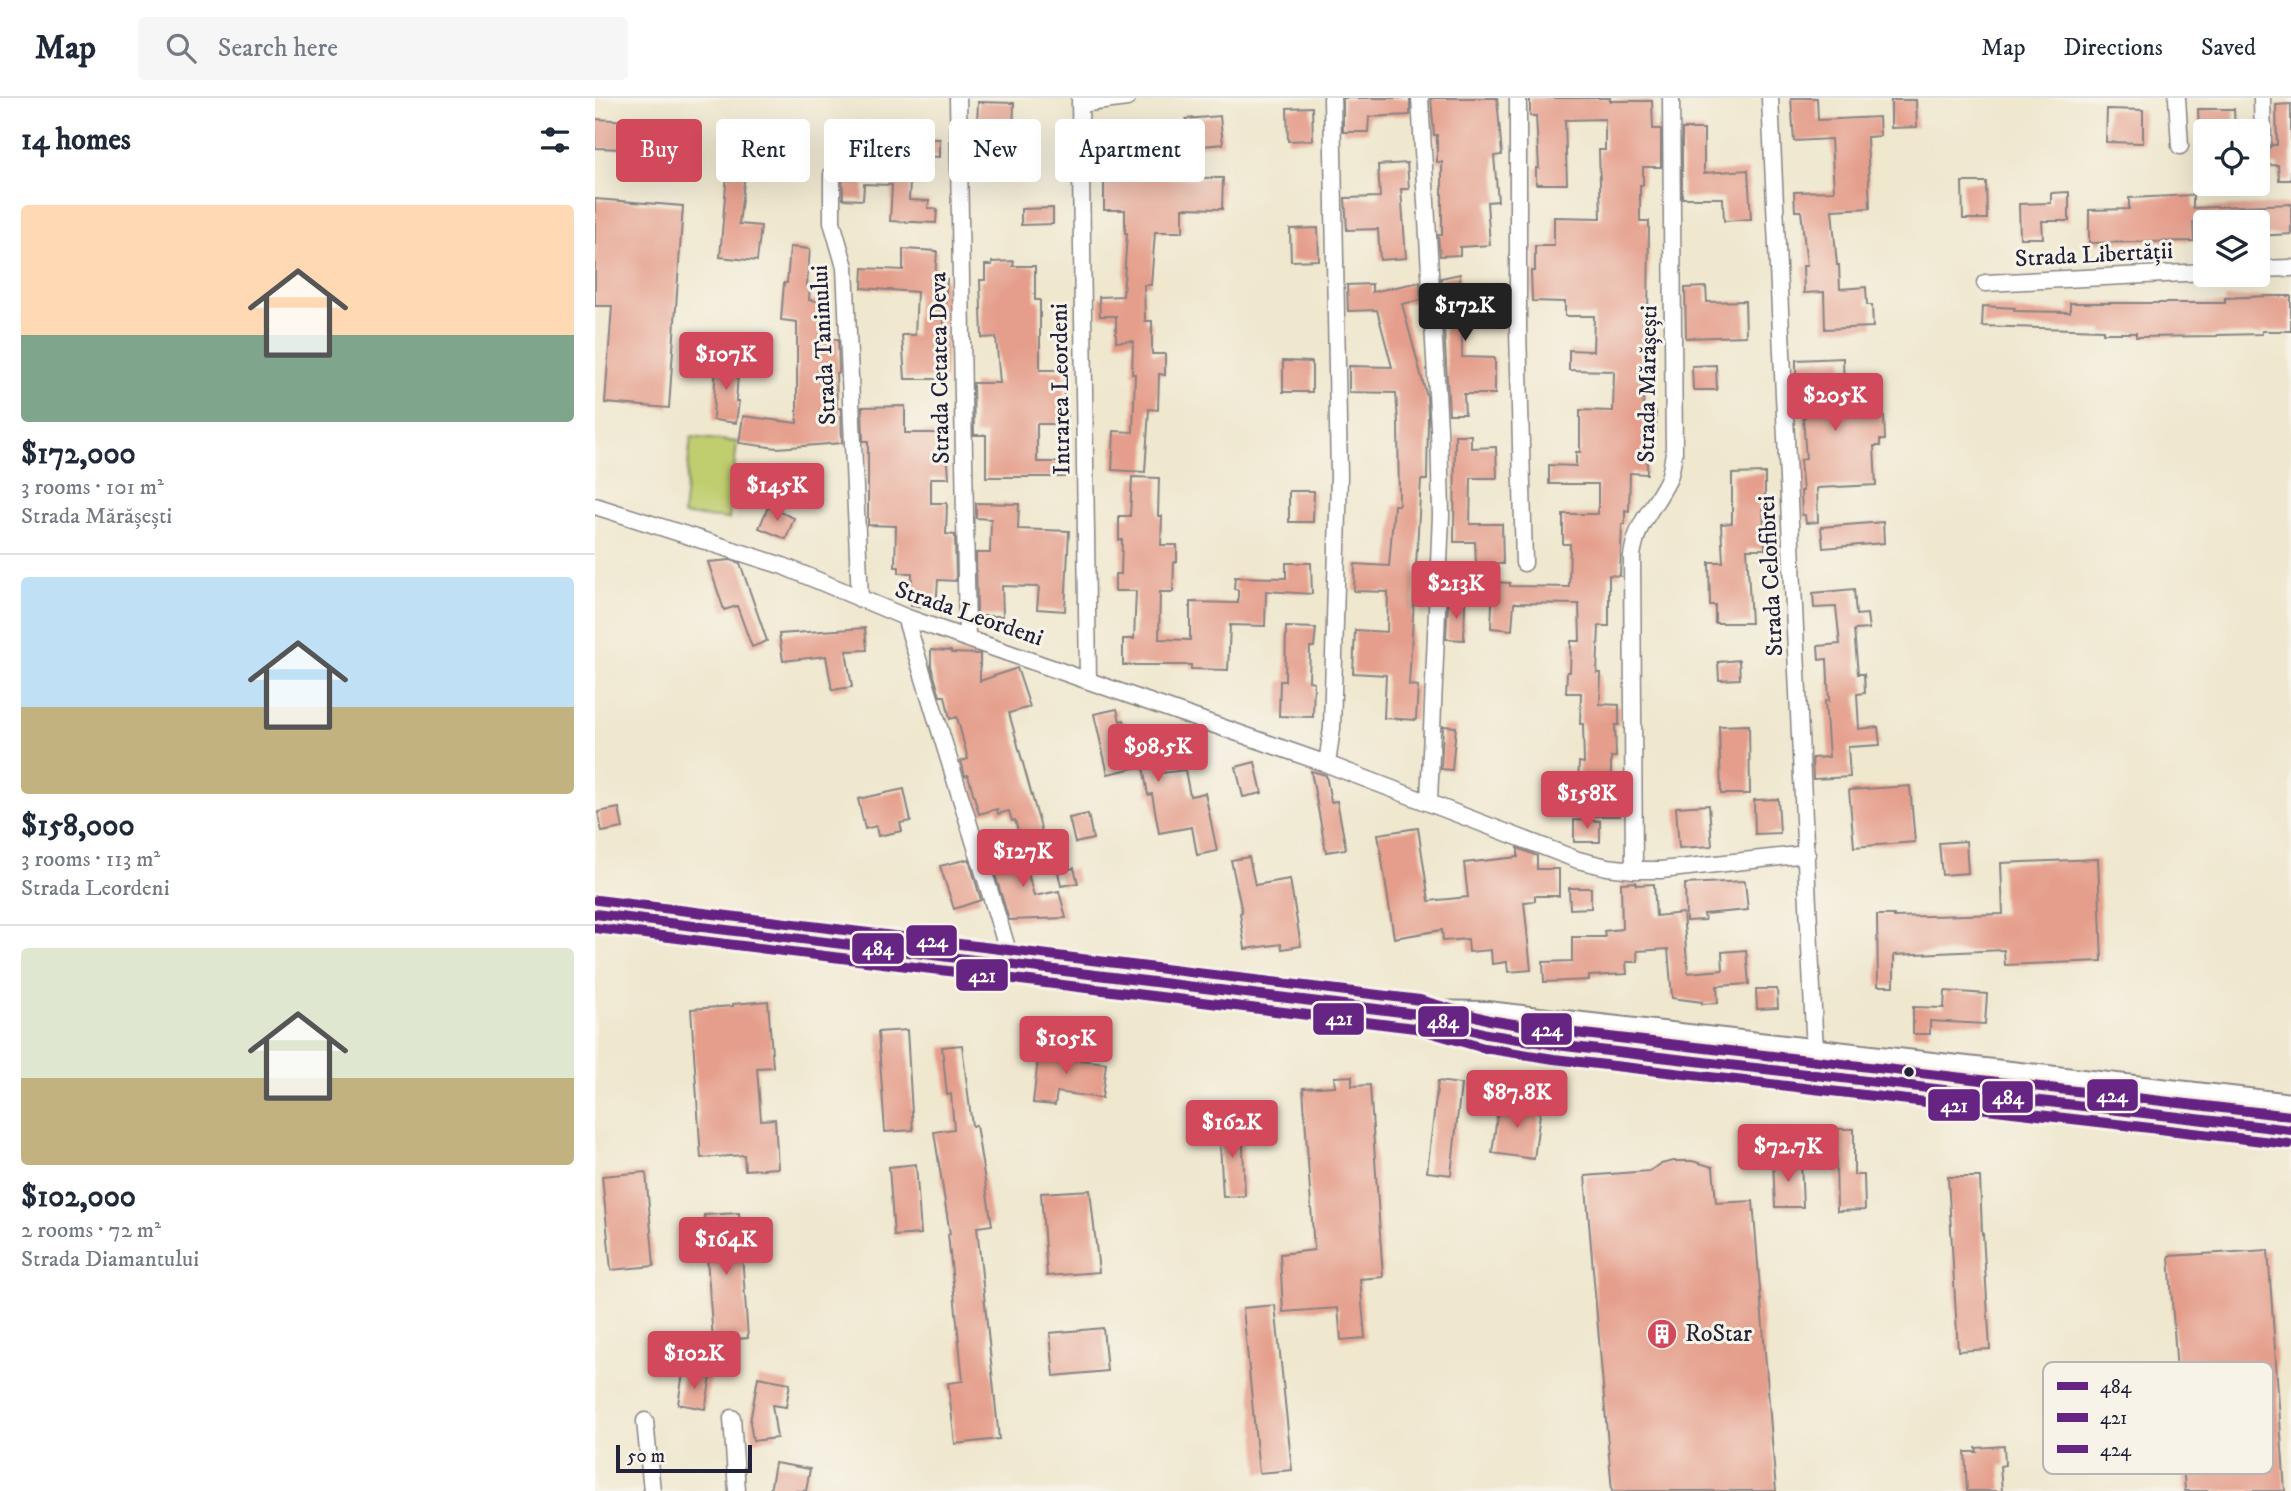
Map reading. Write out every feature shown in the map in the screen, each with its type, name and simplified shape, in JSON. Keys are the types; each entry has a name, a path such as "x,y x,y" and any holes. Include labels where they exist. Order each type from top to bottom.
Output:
{"main road":[{"path":"595,914 1418,1014 1487,1015 2291,1108"},
{"path":"1418,1014 1486,1034 1568,1046 2291,1130"}],"street":[{"name":"Strada Cetatea Deva","path":"958,98 967,638"},
{"path":"1080,101 1127,98"},
{"path":"1327,764 1332,728 1339,476 1332,98"},
{"path":"1420,98 1439,428 1441,515 1429,802"},
{"path":"1518,98 1518,329 1524,563"},
{"name":"Strada Mărășești","path":"1634,870 1632,556 1635,536 1642,520 1669,478 1674,453 1671,98"},
{"name":"Strada Celofibrei","path":"1770,98 1815,1053"},
{"path":"2177,98 2180,146"},
{"path":"2262,98 2262,119"},
{"name":"Intrarea Leordeni","path":"1080,101 1088,680"},
{"name":"Strada Taninului","path":"832,182 832,222 845,267 860,599"},
{"path":"2270,269 2291,268"},
{"name":"Strada Libertății","path":"1985,283 2193,273"},
{"name":"Strada Leordeni","path":"595,506 773,563 905,617 1327,764 1578,860 1607,867 1661,870 1807,854"},
{"path":"905,617 1012,964"},
{"path":"732,1418 737,1491"},
{"path":"645,1421 652,1491"}],"green space":[{"path":"691,437 737,442 729,519 683,515"}],"building":[{"path":"1343,98 1410,98 1410,115 1369,117 1368,132 1343,132"},
{"path":"1431,98 1497,98 1502,155 1494,156 1498,201 1487,202 1490,245 1460,247 1460,255 1440,256 1438,235 1442,235 1442,162 1437,162 1437,135 1434,135"},
{"path":"1530,98 1652,101 1653,129 1661,129 1661,167 1643,167 1643,185 1640,185 1640,221 1649,221 1648,325 1653,325 1650,371 1645,371 1643,411 1656,411 1656,432 1647,432 1647,474 1630,473 1629,511 1625,510 1625,524 1622,524 1620,576 1609,575 1609,626 1599,626 1597,673 1601,673 1600,704 1619,705 1619,725 1615,725 1616,757 1611,757 1611,796 1620,796 1620,816 1588,816 1588,787 1578,786 1579,762 1584,763 1583,724 1580,724 1581,693 1566,693 1571,641 1580,641 1579,604 1514,603 1512,630 1491,628 1493,582 1510,583 1510,586 1569,587 1570,544 1563,544 1563,514 1598,514 1598,484 1549,484 1549,465 1576,466 1576,452 1580,452 1580,410 1613,411 1614,371 1569,370 1569,350 1593,351 1594,316 1565,316 1565,302 1532,301 1531,271 1535,271 1535,246 1554,246 1554,217 1601,218 1599,150 1605,150 1605,119 1565,120 1567,184 1536,184 1536,168 1539,168 1536,116 1530,116"},
{"path":"1791,98 1817,98 1818,120 1879,117 1880,136 1867,137 1870,208 1832,210 1840,289 1866,287 1867,305 1872,305 1873,327 1825,329 1824,292 1804,293 1803,266 1807,266 1801,211 1795,211 1794,192 1834,191 1831,139 1794,141"},
{"path":"1891,100 1916,100 1917,127 1891,128"},
{"path":"978,102 1014,103 1014,119 977,119"},
{"path":"2291,104 2291,180 2279,180 2278,165 2270,165 2270,147 2277,145 2276,105"},
{"path":"1312,107 1313,140 1288,141 1287,108"},
{"path":"2107,109 2143,110 2143,143 2106,142"},
{"path":"2198,109 2234,109 2234,119 2198,119"},
{"path":"1220,116 1223,144 1205,146 1205,119 1186,119"},
{"path":"595,119 616,120 616,149 595,148"},
{"path":"1682,129 1704,129 1704,173 1748,170 1751,219 1724,221 1723,198 1682,198"},
{"path":"935,139 940,139 940,157 935,157"},
{"path":"1407,163 1409,189 1401,189 1406,258 1380,260 1378,229 1347,230 1345,198 1380,197 1378,165"},
{"path":"1205,178 1223,178 1222,209 1183,208 1183,232 1155,232 1151,285 1144,285 1145,321 1152,321 1152,354 1165,354 1165,375 1159,374 1158,410 1149,409 1145,472 1112,470 1114,431 1133,432 1135,374 1132,374 1133,341 1116,342 1116,316 1100,316 1099,297 1123,296 1127,233 1125,210 1104,210 1104,182 1205,182"},
{"path":"726,182 744,182 739,224 761,226 757,261 720,257"},
{"path":"842,182 910,182 909,200 929,201 928,208 937,209 936,223 890,221 892,185 864,184 863,200 843,199"},
{"path":"1962,182 1986,182 1987,219 1963,219"},
{"path":"2069,192 2069,221 2042,221 2043,238 2020,238 2019,204 2051,203 2051,193"},
{"path":"2193,195 2193,208 2291,204 2291,234 2270,235 2270,210 2193,210 2193,241 2089,243 2089,210 2129,209 2129,198"},
{"path":"595,199 683,206 669,408 605,403 612,306 595,306"},
{"path":"1053,208 1053,224 1021,225 1021,209"},
{"path":"1318,228 1319,260 1291,261 1290,229"},
{"path":"790,247 810,249 807,285 810,285 809,300 830,302 827,339 838,339 837,408 841,408 842,443 777,448 739,443 743,416 797,423 797,322 781,320"},
{"path":"903,249 937,251 935,278 947,279 943,335 947,335 945,379 905,379 902,335 915,335 917,292 862,288 863,268 903,270"},
{"path":"1014,261 1013,266 1035,266 1035,300 1040,300 1040,370 1064,370 1067,419 1058,419 1058,424 1037,424 1037,462 1066,462 1066,477 986,477 986,435 974,435 973,383 1000,383 996,337 982,338 980,280 985,280 985,265"},
{"path":"1460,274 1460,288 1491,289 1490,322 1462,321 1462,357 1495,358 1495,394 1464,394 1465,414 1449,414 1441,278"},
{"path":"1420,282 1421,300 1402,304 1427,397 1428,415 1427,480 1421,480 1409,685 1418,686 1416,720 1384,718 1386,675 1353,673 1355,630 1387,632 1388,592 1354,591 1355,564 1389,566 1394,505 1399,505 1398,422 1396,393 1349,392 1349,366 1392,367 1377,310 1348,311 1347,285 1372,284 1372,292"},
{"path":"1706,287 1707,302 1745,301 1746,336 1686,338 1685,288"},
{"path":"2291,296 2291,331 2217,336 2136,337 2136,333 2103,333 2103,330 1982,326 1983,306 2015,308 2014,311 2070,312 2070,303 2225,303 2225,298"},
{"path":"1843,358 1844,390 1866,389 1867,416 1884,415 1885,440 1880,440 1880,446 1874,446 1876,485 1817,488 1818,522 1806,523 1805,515 1802,515 1800,460 1806,459 1805,417 1801,375 1796,375 1796,360"},
{"path":"716,361 739,362 736,423 713,420"},
{"path":"1283,361 1312,362 1312,392 1283,392"},
{"path":"1716,365 1717,390 1693,390 1692,366"},
{"path":"905,406 905,433 946,433 949,478 931,478 931,503 947,503 946,534 955,535 956,581 938,580 936,607 911,606 912,573 899,573 899,567 895,567 896,526 868,525 868,441 863,441 862,407"},
{"path":"1455,435 1471,435 1471,448 1496,447 1497,478 1471,478 1470,524 1502,524 1503,564 1476,564 1475,542 1454,542"},
{"path":"1765,473 1765,549 1747,549 1751,623 1715,623 1715,605 1710,605 1709,562 1723,562 1721,524 1732,523 1732,474"},
{"path":"1132,477 1159,478 1158,516 1162,516 1161,545 1177,545 1173,592 1160,592 1159,639 1190,640 1190,602 1238,603 1238,590 1234,589 1235,577 1286,578 1286,563 1311,563 1312,594 1266,591 1265,626 1230,625 1228,670 1191,669 1191,665 1123,665 1123,639 1134,639 1136,591 1115,591 1115,574 1121,574 1122,540 1119,540 1119,516 1130,516"},
{"path":"1289,491 1314,491 1313,522 1289,522"},
{"path":"976,503 1019,504 1018,529 1069,531 1065,611 1037,609 1039,587 1002,586 1003,616 977,616 976,553 990,553 991,519 976,518"},
{"path":"768,507 794,518 786,539 759,528"},
{"path":"1883,522 1884,543 1823,548 1821,527"},
{"path":"731,560 740,563 767,641 752,647 737,606 724,610 708,562"},
{"path":"1854,589 1856,615 1867,614 1869,629 1854,630 1858,674 1864,674 1865,693 1857,694 1859,729 1878,727 1880,745 1848,747 1850,777 1813,779 1812,758 1829,757 1825,701 1829,701 1827,659 1819,660 1818,646 1840,644 1836,607 1814,608 1813,593"},
{"path":"1448,602 1465,603 1464,640 1446,639"},
{"path":"1286,627 1316,628 1314,647 1310,647 1309,681 1314,682 1313,717 1279,716 1280,681 1285,681"},
{"path":"865,628 867,650 846,651 852,687 832,690 826,656 783,661 779,634"},
{"path":"931,650 980,654 980,681 1017,668 1030,707 1009,713 1042,832 1020,838 1015,820 1012,821 1009,811 998,814 997,809 979,814 968,775 965,776 961,761 968,759 957,717 950,719 945,696 940,696 931,666"},
{"path":"1739,660 1740,679 1719,680 1718,662"},
{"path":"1117,709 1120,721 1124,720 1132,753 1158,749 1162,773 1185,770 1190,796 1205,793 1217,851 1197,855 1192,827 1159,833 1152,794 1148,795 1143,766 1108,774 1094,714"},
{"path":"1749,725 1750,794 1721,794 1719,726"},
{"path":"1443,726 1456,727 1452,770 1441,769"},
{"path":"1255,762 1262,793 1243,797 1236,767"},
{"path":"1311,771 1326,775 1331,802 1337,801 1346,849 1326,852"},
{"path":"1910,786 1915,842 1854,847 1849,790"},
{"path":"904,789 911,821 900,823 902,831 878,836 876,826 865,829 858,799"},
{"path":"1778,799 1780,833 1755,834 1754,800"},
{"path":"1709,805 1712,846 1679,848 1676,807"},
{"path":"619,808 623,828 602,832 598,812"},
{"path":"1088,814 1093,839 1075,843 1069,818"},
{"path":"1574,820 1600,821 1600,842 1574,842"},
{"path":"1418,828 1429,901 1468,897 1464,863 1518,857 1518,848 1537,856 1537,869 1559,869 1559,896 1535,896 1535,901 1524,902 1531,970 1508,972 1507,962 1492,964 1491,950 1469,952 1468,939 1443,941 1442,930 1394,938 1378,834"},
{"path":"1966,841 1968,873 1942,875 1939,843"},
{"path":"1021,847 1034,896 1059,891 1066,918 1009,920 989,855"},
{"path":"1249,857 1255,885 1290,879 1301,946 1282,949 1281,944 1245,949 1242,912 1231,860"},
{"path":"969,859 981,900 954,909 940,866"},
{"path":"2098,859 2102,961 2005,965 2004,950 1894,955 1894,986 1878,986 1877,915 1894,917 2003,914 2001,863"},
{"path":"1074,868 1078,883 1061,886 1058,872"},
{"path":"1745,881 1748,910 1704,914 1705,920 1686,921 1685,884"},
{"path":"1636,882 1636,885 1654,884 1656,916 1683,913 1688,973 1723,970 1722,952 1746,950 1749,984 1717,986 1718,1003 1702,1004 1672,998 1668,949 1637,951 1638,962 1626,962 1627,974 1589,976 1589,980 1544,982 1543,962 1572,961 1572,937 1605,937 1604,931 1622,929 1621,883"},
{"path":"1569,888 1591,888 1591,908 1570,909"},
{"path":"1756,989 1777,989 1778,1008 1757,1009"},
{"path":"1945,991 1987,994 1985,1024 1930,1021 1930,1034 1913,1034 1913,1007 1944,1008"},
{"path":"768,1001 773,1067 757,1068 761,1120 775,1119 778,1168 745,1170 744,1155 701,1158 691,1009"},
{"path":"907,1030 913,1130 885,1132 878,1032"},
{"path":"1040,1041 1063,1044 1061,1058 1106,1063 1102,1098 1057,1092 1055,1105 1033,1103"},
{"path":"962,1045 972,1126 976,1125 992,1225 977,1227 999,1439 955,1444 948,1383 963,1381 950,1234 934,1132 954,1129 942,1047"},
{"path":"1352,1076 1352,1086 1370,1085 1383,1277 1360,1279 1365,1338 1341,1340 1338,1308 1283,1312 1280,1254 1314,1250 1303,1088 1335,1086 1334,1077"},
{"path":"1438,1081 1461,1084 1451,1175 1427,1172"},
{"path":"1499,1101 1541,1106 1534,1159 1492,1153"},
{"path":"1242,1124 1245,1196 1223,1197 1219,1125"},
{"path":"1825,1129 1854,1129 1854,1175 1864,1175 1865,1210 1837,1211 1836,1156 1826,1156"},
{"name":"RoStar","path":"1674,1161 1692,1161 1713,1167 1716,1203 1753,1201 1776,1491 1612,1491 1585,1176 1649,1171"},
{"path":"1801,1161 1803,1207 1775,1207 1773,1162"},
{"path":"916,1164 921,1234 894,1236 889,1167"},
{"path":"646,1172 654,1266 611,1270 602,1176"},
{"path":"1948,1177 1980,1177 1990,1349 1958,1351"},
{"path":"1090,1190 1099,1272 1047,1276 1041,1193"},
{"path":"739,1213 748,1338 713,1341 704,1215"},
{"path":"2268,1250 2285,1491 2185,1491 2184,1474 2273,1474 2273,1362 2176,1362 2169,1256"},
{"path":"1275,1305 1292,1470 1259,1473 1243,1308"},
{"path":"1103,1328 1107,1371 1054,1376 1050,1333"},
{"path":"683,1373 711,1377 705,1409 678,1404"},
{"path":"758,1377 790,1383 786,1407 772,1405 777,1438 753,1441 750,1422"},
{"path":"2004,1446 2005,1465 2000,1466 2002,1491 1967,1491 1965,1452 1977,1452 1976,1448"},
{"path":"775,1463 810,1469 806,1491 770,1491"}],"transit line":[{"name":"424","path":"597,900 1420,1000 1489,1020 1558,1031 2291,1116"},
{"name":"484","path":"595,914 1418,1014 1486,1034 1556,1045 2291,1130"},
{"name":"421","path":"595,928 1415,1028 1484,1048 1554,1059 2289,1144"}],"place":[{"name":"RoStar","path":"1662,1334"}]}
